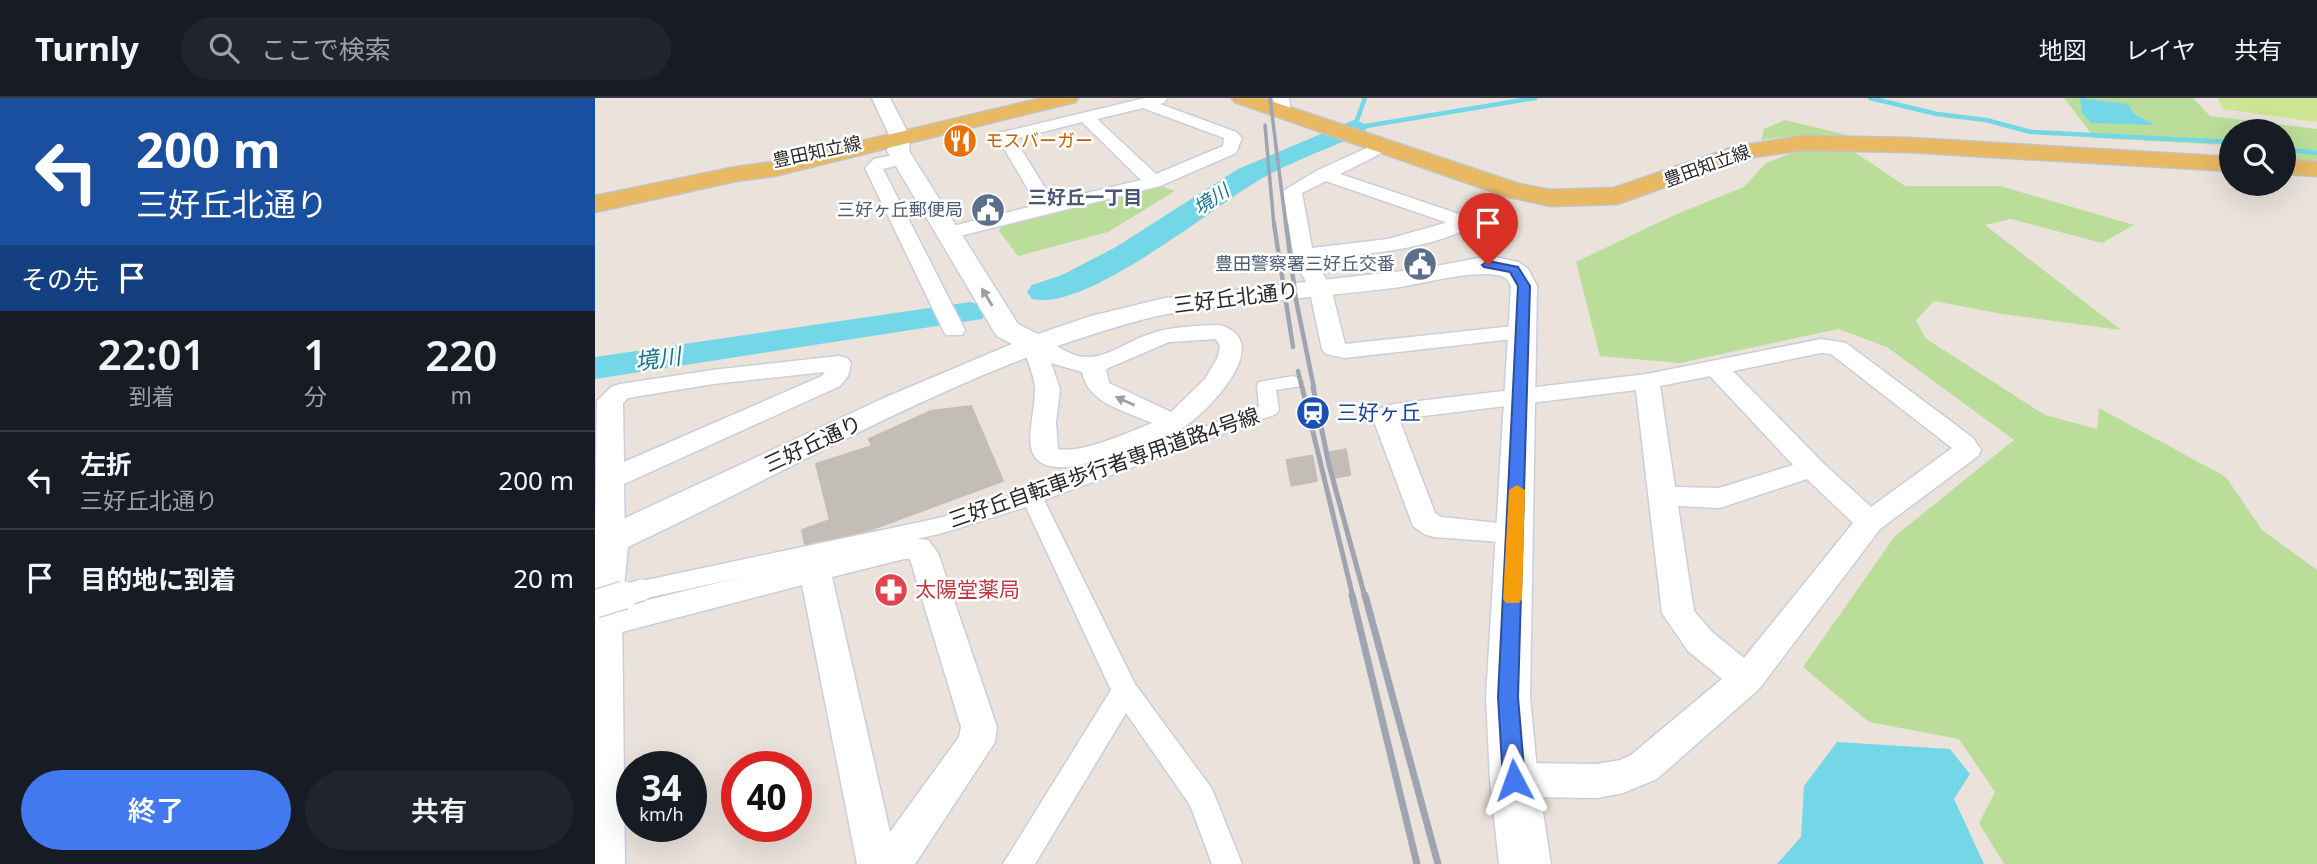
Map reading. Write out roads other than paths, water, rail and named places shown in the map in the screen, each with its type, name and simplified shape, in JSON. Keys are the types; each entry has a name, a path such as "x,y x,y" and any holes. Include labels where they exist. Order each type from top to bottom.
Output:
{"main road":[{"name":"豊田知立線","path":"595,204 736,174 902,147 1068,98"},
{"name":"豊田知立線","path":"1242,98 1282,105 1341,133 1514,191 1551,198 1617,196 1742,152 1802,143 1909,145 2219,163"},
{"path":"2296,168 2317,169"}],"street":[{"path":"881,98 902,147 960,230 1007,330 1033,344 1064,362 1093,365 1155,339 1219,332 1229,337 1232,344 1227,362 1213,388 1174,423 1080,457 1058,459 1045,453 1043,422 1048,388 1033,344 1031,323 1022,307"},
{"path":"1048,208 1005,136 1166,98"},
{"path":"960,230 1154,183 1230,149 1234,138 1144,103"},
{"path":"1086,117 1154,183"},
{"path":"1373,143 1292,191 1304,255 1320,288 1334,349 1344,351 1523,332"},
{"path":"902,147 874,168 950,321"},
{"path":"1304,255 1388,245 1446,231 1453,228 1455,223 1452,218 1324,174"},
{"path":"960,230 986,250"},
{"name":"三好丘北通り","path":"1033,344 1138,312 1191,302 1426,276 1472,266 1514,270 1524,281 1522,396 1508,697 1514,780 1525,864"},
{"name":"三好丘通り","path":"602,543 930,389 1033,344"},
{"path":"1514,780 1597,781 1623,776 1644,767 1747,679 1870,522 1965,455 1968,450 1964,444 1831,346 1647,381 1394,412 1385,416 1423,519 1433,527 1515,533"},
{"path":"599,864 598,618 602,606 602,543 608,480 610,401 620,392 713,377 839,363 836,376 824,385 608,480"},
{"path":"1093,365 1097,384 1104,392 1174,423"},
{"path":"1716,368 1812,468 1870,522"},
{"path":"1647,381 1678,613 1688,630 1707,649 1747,679"},
{"name":"三好丘自転車歩行者専用道路4号線","path":"598,618 642,590 939,526 1032,497 1269,410 1266,386 1294,382"},
{"path":"1664,496 1720,498 1812,468"},
{"path":"1032,497 1125,691 1202,798 1227,864"},
{"path":"598,618 815,571 904,548 916,548 923,553 979,727 977,742 891,864"},
{"path":"815,571 877,864"},
{"path":"1018,864 1125,691"}],"water":[{"path":"2080,98 2128,104 2133,113 2154,125 2091,123 2082,113"},
{"path":"1837,742 1950,749 1970,774 1954,799 1984,864 1777,864 1801,837 1804,786"}],"waterway":[{"path":"1365,98 1354,128 1535,98"},
{"path":"1870,98 1937,114 1986,120 2031,132 2219,141"},
{"name":"境川","path":"1044,292 1074,282 1127,254 1248,175 1354,128"},
{"path":"2296,150 2317,153"},
{"name":"境川","path":"595,368 970,312"}],"tunnel":[{"path":"1288,473 1349,462"}],"railway":[{"path":"1270,98 1286,226"},
{"path":"1265,125 1274,226"},
{"path":"1274,224 1293,347"},
{"path":"1286,224 1296,300 1314,388"},
{"path":"1298,371 1302,388"},
{"path":"1302,387 1353,597"},
{"path":"1313,387 1329,465 1365,597"},
{"path":"1352,595 1417,864"},
{"path":"1365,595 1438,864"}],"place":[{"name":"モスバーガー","path":"960,141"},
{"name":"三好ヶ丘郵便局","path":"988,210"},
{"name":"豊田警察署三好丘交番","path":"1420,264"},
{"name":"三好ヶ丘","path":"1313,413"},
{"name":"太陽堂薬局","path":"891,590"}],"district":[{"name":"三好丘一丁目","path":"1085,197"}]}
